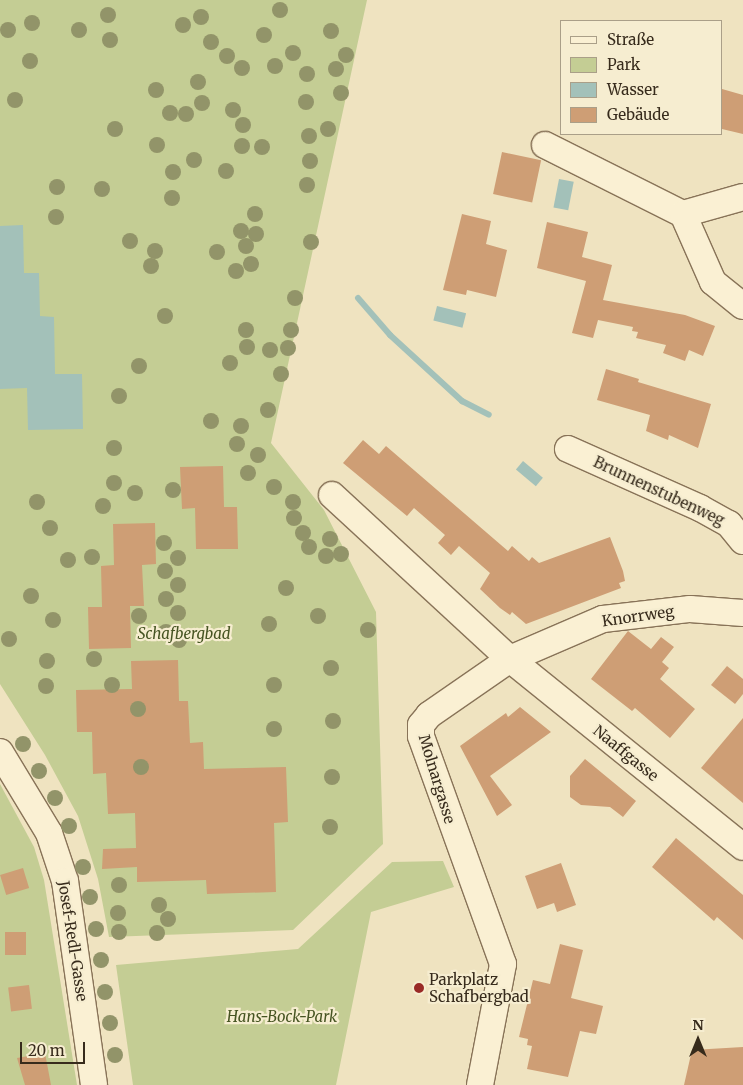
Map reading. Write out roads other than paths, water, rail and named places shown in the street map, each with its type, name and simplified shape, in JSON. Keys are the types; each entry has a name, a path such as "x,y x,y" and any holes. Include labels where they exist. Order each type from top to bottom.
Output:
{"street":[{"path":"545,145 683,214 713,282 743,306"},
{"path":"683,214 743,197"},
{"name":"Brunnenstubenweg","path":"568,449 700,508 729,524 743,541"},
{"path":"332,495 510,659"},
{"name":"Knorrweg","path":"510,659 603,619 690,610 743,613"},
{"name":"Naaffgasse","path":"510,659 743,847"},
{"name":"Molnargasse","path":"480,1085 503,964 427,755 421,736 421,725 429,714 510,659"},
{"name":"Josef-Redl-Gasse","path":"0,752 49,833 65,881 94,1085"}],"water":[{"path":"559,179 574,182 568,210 553,207"},
{"path":"23,225 24,273 39,273 40,316 54,317 55,374 82,374 83,429 28,430 27,388 0,389 0,226"},
{"path":"437,306 466,313 462,328 433,321"},
{"path":"523,461 543,478 536,486 516,469"}],"waterway":[{"path":"358,298 390,335 462,401 489,415"}],"place":[{"name":"Parkplatz Schafbergbad","path":"419,988"}],"park label":[{"name":"Schafbergbad","path":"184,634"},
{"name":"Hans-Bock-Park","path":"282,1017"}]}
